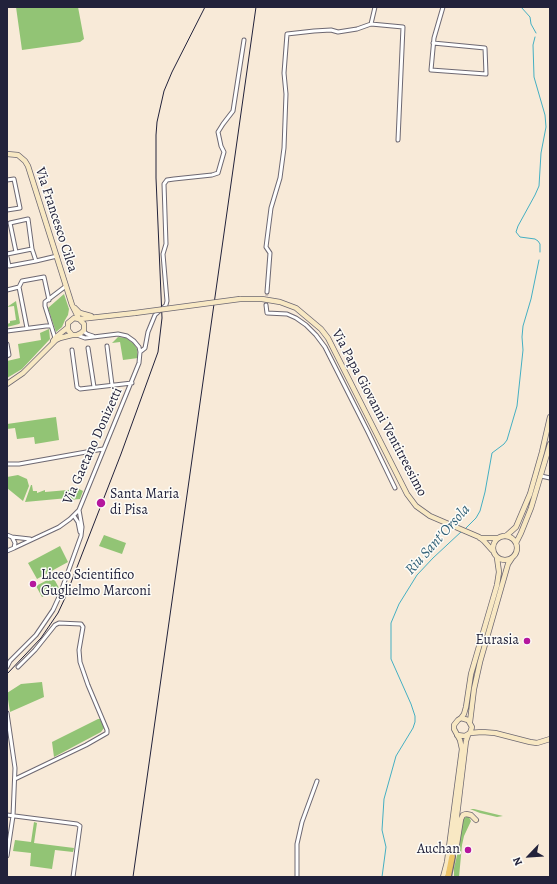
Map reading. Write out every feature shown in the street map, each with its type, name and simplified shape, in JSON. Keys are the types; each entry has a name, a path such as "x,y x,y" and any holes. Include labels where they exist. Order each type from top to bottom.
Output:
{"highway":[{"path":"448,877 452,854"},
{"path":"452,854 453,877"},
{"path":"446,862 448,877"}],"main road":[{"name":"Via Francesco Cilea","path":"7,154 18,154 28,166 72,305 79,319"},
{"name":"Via Papa Giovanni Ventitreesimo","path":"79,319 240,299 262,299 280,302 296,308 313,321 328,338 407,494 416,506 430,516 479,538 492,550"},
{"name":"Via Francesco Cilea","path":"71,319 72,305"},
{"path":"72,305 80,313 95,317"},
{"path":"7,384 23,373 60,338 74,335 84,329 87,323 95,317"},
{"path":"47,349 55,338 67,328 71,319 79,319 82,322 84,329"},
{"path":"67,328 69,332 74,335"},
{"path":"443,877 462,749 460,740 454,729 454,725 464,714 472,674 498,585 499,572 497,558 492,550 495,541 498,538 506,536 516,527 530,494 550,417"},
{"path":"482,732 472,727 470,722 472,702 480,662 508,564 516,552 516,543 526,522 550,444"},
{"path":"506,536 516,543"},
{"name":"Via Papa Giovanni Ventitreesimo","path":"479,538 498,538"},
{"path":"497,558 507,560 512,558"},
{"path":"461,718 470,722"},
{"path":"452,854 466,740 472,727"},
{"path":"457,735 465,736 482,732 495,733 537,743 550,739"},
{"path":"452,854 457,844 463,815 471,815 476,820"}],"street":[{"path":"371,24 375,7"},
{"path":"433,43 485,48 486,74 431,70 433,43 443,7"},
{"path":"267,292 270,253 266,247 271,208 280,178 284,148 286,94 284,73 288,34 331,30 338,32 357,30 371,24 403,27 398,140"},
{"name":"Via Gaetano Donizetti","path":"7,551 30,539 59,527 74,516 79,510 103,449 132,383 139,363 140,352 145,348 148,332 155,315 166,305 167,301 163,254 166,244 164,184 167,180 174,178 212,176 218,173 224,152 218,132 233,111 244,40"},
{"path":"7,180 14,179 20,208 7,210"},
{"path":"16,252 10,222 28,219 32,249 36,261"},
{"path":"7,254 32,249"},
{"path":"7,257 9,266 57,256"},
{"path":"27,328 19,288 22,281 44,277 49,300"},
{"path":"55,338 45,302 66,286"},
{"path":"7,290 19,288"},
{"path":"266,305 267,313 287,314 296,318 316,334 368,432 395,488"},
{"path":"7,331 51,326"},
{"path":"84,329 87,334 95,336"},
{"path":"74,335 85,338 123,334 134,340 140,352"},
{"path":"7,344 9,355 7,356"},
{"name":"Via Gaetano Donizetti","path":"106,346 112,385"},
{"name":"Via Gaetano Donizetti","path":"88,348 94,387"},
{"name":"Via Gaetano Donizetti","path":"72,350 77,387 80,389 132,383"},
{"path":"368,432 375,431"},
{"path":"7,464 19,464 103,449"},
{"path":"541,476 550,478"},
{"path":"7,667 10,661 36,635 53,610 59,597 81,536 82,527 79,510"},
{"path":"74,516 78,522 81,536"},
{"name":"Via Gaetano Donizetti","path":"9,535 30,539"},
{"name":"Via Gaetano Donizetti","path":"9,535 15,543 14,548"},
{"path":"15,779 86,745 107,733 108,730 88,685 80,662 79,650 83,627 81,624 55,624 35,650 18,667"},
{"path":"7,713 16,768 13,816 7,856"},
{"path":"297,877 296,844 302,822 317,781"},
{"path":"7,815 77,824 80,826 73,877"}],"green space":[{"path":"16,7 78,7 84,39 80,42 22,50"},
{"path":"64,294 69,309 68,315 62,327 56,332 48,308"},
{"path":"16,301 20,323 7,327 7,324 10,323 10,321 16,320 14,306 7,307"},
{"path":"49,329 50,339 22,369 7,378 7,361 20,358 18,344 41,340 40,333"},
{"path":"118,337 126,338 134,344 137,349 138,358 123,360 120,342 112,343"},
{"path":"56,417 59,440 35,444 34,437 17,439 15,428 7,429 7,424"},
{"path":"18,475 27,479 29,486 23,501 7,488 7,477"},
{"path":"31,485 33,491 37,491 37,493 45,490 45,492 79,489 83,491 80,499 68,500 68,498 25,502"},
{"path":"104,535 126,543 122,554 99,546"},
{"path":"60,546 68,562 37,579 28,563"},
{"path":"53,577 59,588 42,597 36,586"},
{"path":"42,682 44,697 10,712 7,693 21,684"},
{"path":"100,719 104,728 101,732 54,757 52,742"},
{"path":"470,809 474,809 503,816 497,817"},
{"path":"467,816 471,821 464,836 462,845 459,877 454,877 454,868 463,819"},
{"path":"34,822 37,823 34,843 74,848 73,852 55,850 52,869 30,866 31,853 13,851 15,840 31,842"}],"waterway":[{"name":"Riu Sant'Orsola","path":"521,7 530,17 531,24 536,33"},
{"name":"Riu Sant'Orsola","path":"535,37 533,45 534,77 545,115 546,127 541,153 539,186 516,232 520,237 535,239 538,241 540,244 540,252"},
{"name":"Riu Sant'Orsola","path":"465,529 476,518 480,511 492,453 507,440 517,406 523,350 523,326 531,299 539,260"},
{"name":"Riu Sant'Orsola","path":"382,877 386,847 382,830 384,799 396,756 415,722 415,716 411,704 391,659 391,623 399,604 417,575 462,531"}],"tunnel":[{"path":"266,305 267,292"}],"railway":[{"path":"7,674 41,638 58,613 121,454 158,352 162,318 156,178 157,122 164,91 205,7"},
{"path":"133,877 256,7"}],"place":[{"name":"Santa Maria di Pisa","path":"101,503"},
{"name":"Liceo Scientifico Guglielmo Marconi","path":"33,584"},
{"name":"Eurasia","path":"527,641"},
{"name":"Auchan","path":"468,850"}]}
